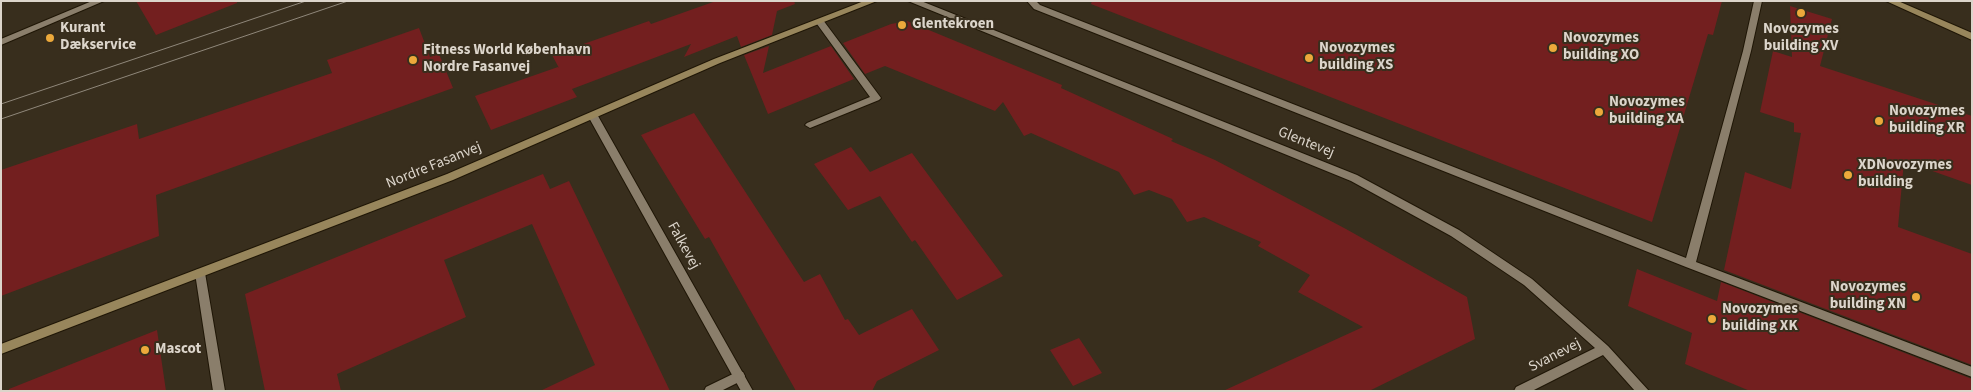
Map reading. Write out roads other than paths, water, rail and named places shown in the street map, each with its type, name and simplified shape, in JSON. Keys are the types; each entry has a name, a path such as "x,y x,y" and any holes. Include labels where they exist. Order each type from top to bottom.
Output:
{"street":[{"path":"1,42 100,1"},
{"name":"Nordre Fasanvej","path":"1,349 450,177 717,61 873,1"},
{"name":"Glentevej","path":"912,1 1354,178 1455,233 1528,282 1604,349 1643,391"},
{"path":"1031,1 1037,7 1690,264 1972,372"},
{"path":"1690,264 1747,51 1758,1"},
{"path":"1890,1 1972,37"},
{"path":"810,125 876,98 820,22"},
{"name":"Falkevej","path":"593,116 747,391"},
{"path":"200,273 219,391"},
{"name":"Svanevej","path":"1520,391 1604,349"},
{"path":"710,391 739,376"}],"tram line":[{"path":"1,104 306,1"},
{"path":"1,119 348,1"}],"place":[{"name":"Novozymes building XV","path":"1801,13"},
{"name":"Glentekroen","path":"902,25"},
{"name":"Kurant Dækservice","path":"50,38"},
{"name":"Novozymes building XO","path":"1553,48"},
{"name":"Novozymes building XS","path":"1309,58"},
{"name":"Fitness World København Nordre Fasanvej","path":"413,60"},
{"name":"Novozymes building XA","path":"1599,112"},
{"name":"Novozymes building XR","path":"1879,121"},
{"name":"XDNovozymes building","path":"1848,175"},
{"name":"Novozymes building XN","path":"1916,297"},
{"name":"Novozymes building XK","path":"1712,319"},
{"name":"Mascot","path":"145,350"}]}
